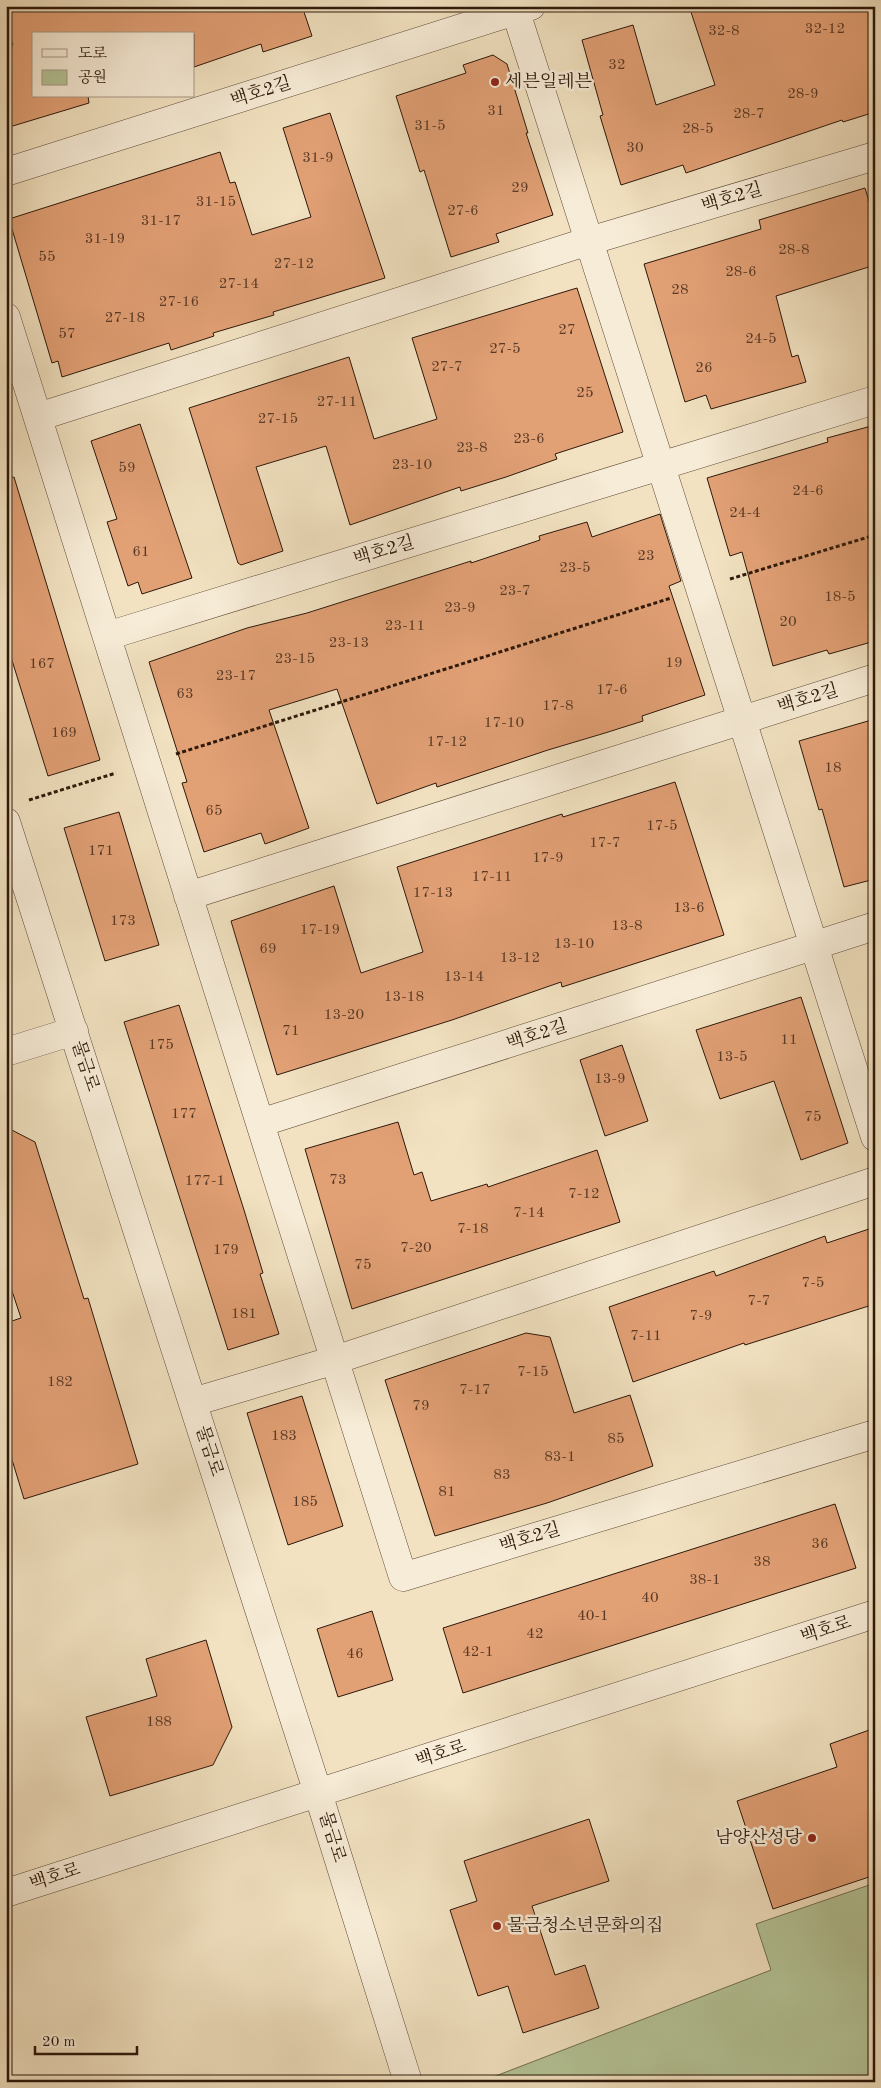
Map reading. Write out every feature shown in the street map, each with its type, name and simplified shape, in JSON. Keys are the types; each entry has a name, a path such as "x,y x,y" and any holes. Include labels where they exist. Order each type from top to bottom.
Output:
{"street":[{"name":"백호2길","path":"6,172 520,8 589,241 875,1137"},
{"name":"백호2길","path":"38,417 589,241 875,156"},
{"name":"백호2길","path":"6,317 403,1577 875,1434"},
{"name":"백호2길","path":"107,636 875,400"},
{"name":"백호2길","path":"188,896 875,678"},
{"name":"물금로","path":"6,822 318,1793 408,2082"},
{"name":"백호2길","path":"260,1123 875,926"},
{"path":"6,1052 74,1031"},
{"path":"193,1402 335,1360 875,1181"},
{"name":"백호로","path":"6,1892 875,1614"}],"path":[{"path":"25,801 875,534"}],"green space":[{"path":"875,1883 875,2082 480,2082 771,1970 756,1924"}],"building":[{"path":"6,6 302,6 312,36 263,52 261,44 195,67 195,32 32,32 32,98 88,98 89,103 6,128 6,47 13,45 6,23"},
{"path":"689,6 875,6 875,112 843,122 842,120 686,173 683,165 621,185 600,116 603,115 582,40 633,25 656,105 715,85"},
{"path":"493,55 507,64 528,133 526,133 553,215 496,234 499,242 451,257 424,170 420,172 396,96 466,73 463,65"},
{"path":"330,113 385,278 273,312 274,315 213,333 214,336 171,350 169,343 62,377 58,361 52,363 9,219 220,152 230,183 235,182 252,235 311,217 283,128"},
{"path":"865,188 875,222 875,265 776,296 792,357 798,355 806,382 711,409 706,395 685,402 644,264 761,229 759,220"},
{"path":"577,288 623,432 555,454 557,459 506,477 461,491 460,487 350,525 326,446 256,467 283,551 241,565 238,563 189,408 349,357 374,439 437,419 412,338"},
{"path":"140,424 192,578 142,594 138,582 128,586 107,522 117,519 91,441"},
{"path":"875,425 875,641 829,654 827,650 773,666 742,552 730,556 707,478 828,442 827,438"},
{"path":"14,477 100,760 48,776 6,641 6,479"},
{"path":"660,514 681,581 669,586 705,695 642,716 643,721 437,787 436,783 377,804 337,689 269,710 309,828 265,844 261,833 204,852 182,783 187,782 149,662 247,628 307,613 471,561 471,563 540,540 539,536 587,522 592,537"},
{"path":"875,719 875,879 844,887 822,809 819,810 799,741"},
{"path":"675,782 724,935 562,987 561,982 452,1020 277,1075 231,921 334,886 361,973 423,952 397,867 562,814 563,817"},
{"path":"119,812 159,945 105,961 64,828"},
{"path":"801,997 848,1143 801,1160 774,1081 720,1099 696,1030"},
{"path":"179,1005 244,1210 263,1273 260,1274 279,1334 228,1350 124,1022"},
{"path":"622,1045 648,1121 605,1136 580,1060"},
{"path":"398,1122 414,1175 422,1172 431,1201 487,1184 488,1187 597,1150 620,1222 352,1309 305,1149"},
{"path":"6,1127 35,1142 84,1299 88,1298 138,1464 24,1499 6,1440 6,1323 21,1318 6,1273"},
{"path":"875,1227 875,1304 745,1345 744,1343 633,1382 609,1307 714,1271 716,1276 825,1236 827,1243"},
{"path":"526,1333 550,1337 574,1413 630,1395 653,1466 547,1503 435,1536 385,1380"},
{"path":"302,1396 343,1526 288,1545 247,1413"},
{"path":"835,1504 856,1568 463,1693 443,1628"},
{"path":"372,1611 393,1680 338,1697 317,1629"},
{"path":"206,1640 232,1727 213,1765 110,1796 86,1717 157,1696 146,1659"},
{"name":"남양산성당","path":"875,1728 875,1875 773,1909 737,1801 837,1767 830,1744"},
{"name":"물금청소년문화의집","path":"589,1819 609,1881 532,1906 555,1975 585,1965 599,2008 523,2033 508,1986 478,1996 450,1910 477,1901 464,1861"}],"place":[{"name":"세븐일레븐","path":"495,82"},
{"name":"남양산성당","path":"812,1838"},
{"name":"물금청소년문화의집","path":"497,1926"}]}
